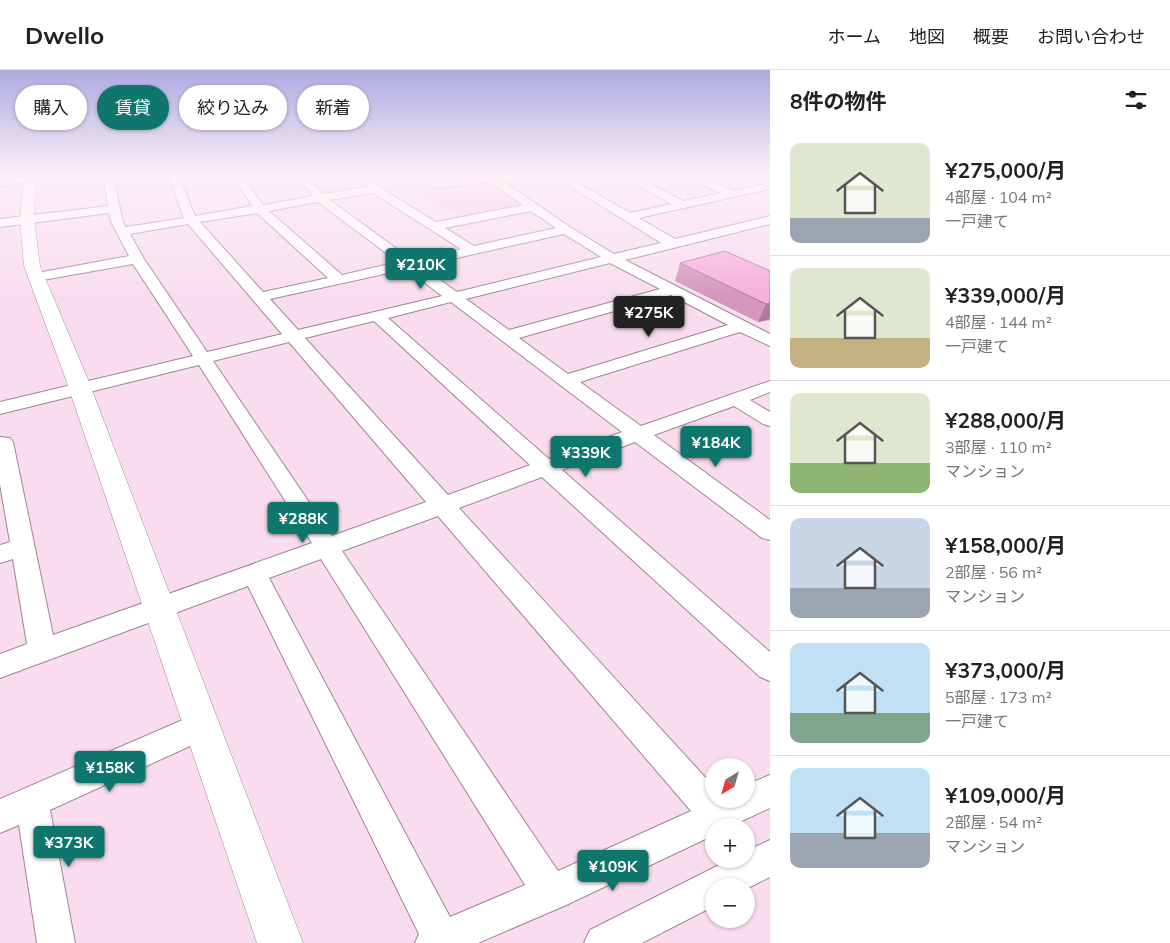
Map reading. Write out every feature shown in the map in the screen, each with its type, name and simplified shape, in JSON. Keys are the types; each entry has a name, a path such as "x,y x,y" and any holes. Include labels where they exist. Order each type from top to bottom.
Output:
{"street":[{"path":"57,216 13,221 79,389 280,943"},
{"path":"116,216 122,232 137,259 327,547 551,893"},
{"path":"190,216 259,297 718,816"},
{"path":"122,232 216,216"},
{"path":"268,216 339,280"},
{"path":"344,216 770,532"},
{"path":"420,216 473,251"},
{"path":"436,226 488,216"},
{"path":"546,216 613,259 770,341"},
{"path":"628,217 634,216"},
{"path":"628,217 673,244"},
{"path":"0,408 770,220"},
{"path":"259,297 566,230"},
{"path":"36,277 137,259"},
{"path":"507,336 673,290"},
{"path":"377,316 770,669"},
{"path":"566,380 742,326"},
{"path":"0,666 770,386"},
{"path":"736,399 770,420"},
{"path":"0,443 3,442 11,551 42,650"},
{"path":"254,574 438,941 551,893 770,791"},
{"path":"0,816 201,726"},
{"path":"32,802 56,943"},
{"path":"730,878 770,858"},
{"path":"603,943 705,891"}],"shaded area":[{"path":"458,216 473,216 462,218"}],"building":[{"path":"725,251 770,271 770,303 766,304 680,263"}]}
